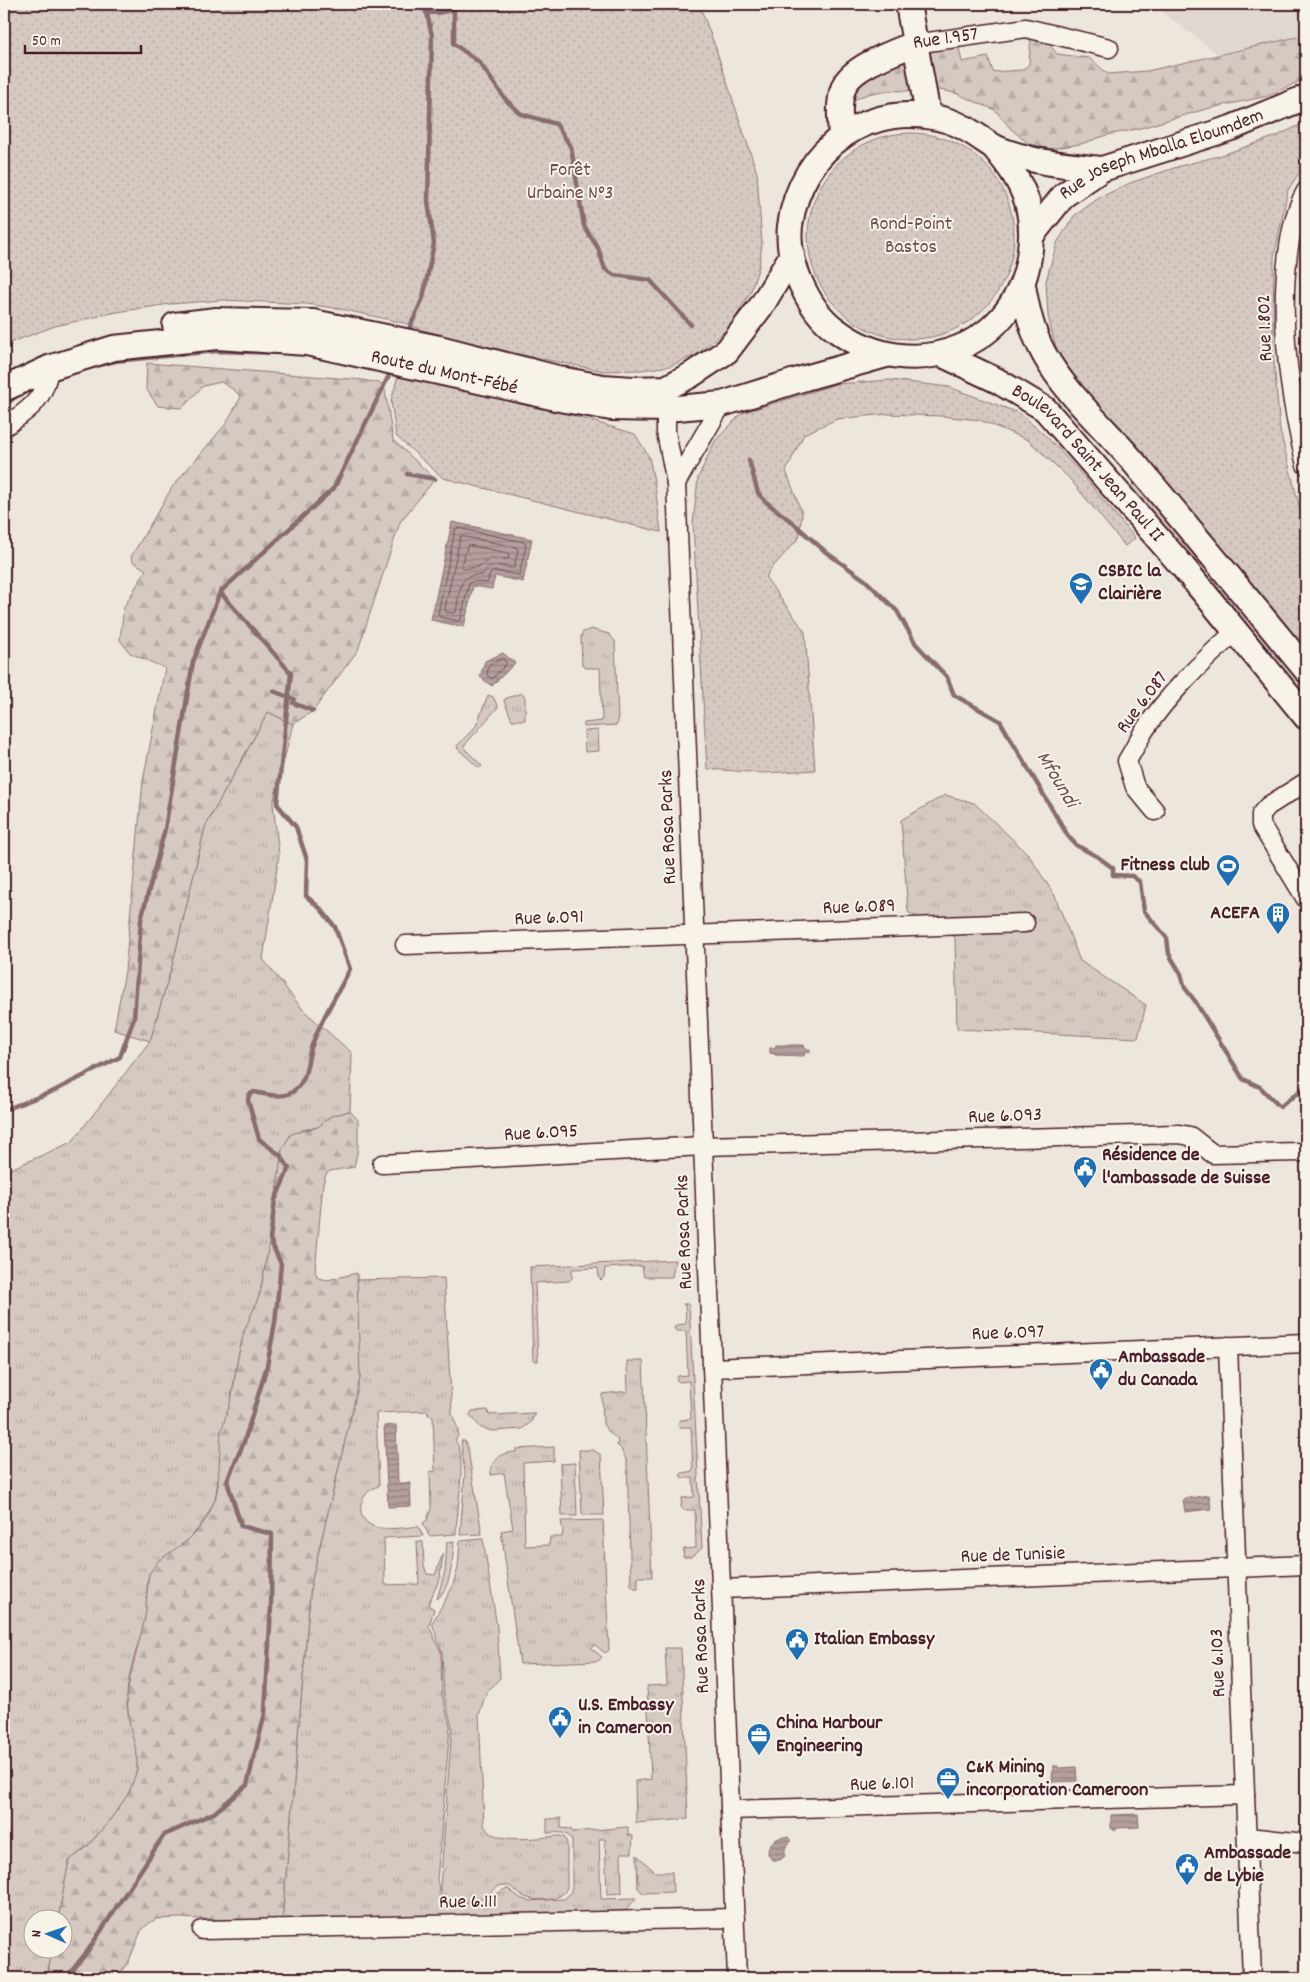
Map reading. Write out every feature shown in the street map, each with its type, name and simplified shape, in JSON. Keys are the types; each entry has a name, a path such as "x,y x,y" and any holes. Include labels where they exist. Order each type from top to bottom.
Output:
{"main road":[{"path":"908,4 928,115"},
{"name":"Rue 1.957","path":"841,137 840,102 848,80 880,59 914,44"},
{"name":"Rue Joseph Mballa Eloumdem","path":"1032,235 1064,195 1102,169 1230,128 1306,97"},
{"path":"897,115 928,115 951,121 973,132 993,146 1014,172 1027,202 1032,235 1029,261 1023,285 1013,303 994,326 969,344 941,354 913,358 886,355 858,345 850,340 834,329 814,308 800,283 792,255 790,228 794,202 805,177 820,155 841,137 875,120 897,115"},
{"path":"993,146 1031,158 1102,169"},
{"name":"Route du Mont-Fébé","path":"4,389 49,368 114,348 217,337 307,343 565,400 611,408 666,398 691,375 727,351 762,305 792,255"},
{"name":"Boulevard Saint Jean Paul II","path":"1023,285 1028,314 1034,332 1045,355 1061,379 1076,399 1124,450 1306,670"},
{"name":"Route du Mont-Fébé","path":"4,372 69,344 112,334 216,320 313,322 439,348 564,380 602,387 634,389 666,398 722,404 886,355"},
{"name":"Boulevard Saint Jean Paul II","path":"941,354 996,380 1045,409 1183,567 1306,718"}],"street":[{"name":"Rue 1.957","path":"914,44 1026,28 1109,48"},
{"name":"Rue 1.802","path":"1306,191 1292,227 1286,272 1284,320 1297,428 1306,465"},
{"path":"4,427 30,409 41,396 47,382 49,368"},
{"name":"Rue Rosa Parks","path":"666,398 666,436 676,483 737,1978"},
{"path":"676,483 722,404"},
{"name":"Rue 6.087","path":"1155,811 1135,787 1127,761 1145,730 1171,697 1214,651 1236,631"},
{"path":"1306,782 1268,806 1261,814 1261,825 1306,899"},
{"name":"Rue 6.089","path":"694,934 1025,924"},
{"name":"Rue 6.091","path":"405,945 694,934"},
{"name":"Rue 6.093","path":"703,1146 1179,1134 1190,1136 1213,1154 1302,1152"},
{"name":"Rue 6.095","path":"382,1164 703,1146"},
{"name":"Rue 6.097","path":"712,1368 1306,1343"},
{"name":"Rue 6.103","path":"1228,1346 1252,1978"},
{"name":"Rue de Tunisie","path":"721,1589 1306,1565"},
{"name":"Rue 6.101","path":"730,1810 1245,1795"},
{"path":"1246,1837 1306,1843"},
{"name":"Rue 6.111","path":"202,1930 735,1918"}],"shaded area":[{"path":"1110,4 1306,4 1306,35 1218,54 1156,7"}],"green space":[{"name":"Forêt Urbaine N°3","path":"4,4 699,4 757,173 762,244 759,266 751,291 730,327 696,355 670,366 642,370 604,371 502,351 423,330 404,323 341,309 307,304 223,300 170,304 117,312 55,326 4,345"},
{"path":"1306,35 1306,78 1268,96 1206,109 1137,129 1107,135 1081,144 1048,149 1029,144 1011,129 995,110 955,93 940,90 930,92 928,50 959,48 962,62 988,57 993,72 1023,70 1029,64 1031,36 1046,40 1057,54 1089,58 1108,74 1147,71"},
{"path":"905,55 919,91 877,92 853,101 855,82"},
{"path":"1306,122 1306,162 1288,190 1274,257 1273,350 1280,431 1306,532 1306,650 1176,492 1079,383 1057,352 1048,316 1046,281 1057,243 1074,216 1099,198 1130,183 1277,136"},
{"name":"Rond-Point Bastos","path":"911,133 931,135 950,141 959,145 984,163 1002,188 1006,197 1012,216 1014,236 1012,256 1006,275 1002,284 984,309 959,327 950,331 931,337 911,339 891,337 872,331 863,327 838,309 820,284 816,275 810,256 808,236 810,216 816,197 820,188 838,163 863,145 872,141 891,135"},
{"path":"147,363 363,380 384,384 393,440 435,479 400,522 358,650 313,711 293,724 268,712 205,827 173,962 150,1041 114,1030 125,971 143,781 165,668 130,653 120,640 124,607 146,570 132,561 131,557 173,486 225,425 241,397 221,382 203,386 182,408 158,406 146,389"},
{"path":"400,369 555,410 635,434 649,457 661,532 443,478 396,436 391,401"},
{"path":"890,380 949,387 1019,413 1048,438 1079,471 1135,538 1125,546 1069,478 1028,440 980,420 887,414 837,419 804,434 786,471 802,513 799,538 769,571 766,578 805,632 815,770 765,773 707,769 693,524 698,478 715,441 742,413 836,384"},
{"path":"1133,483 1136,483 1306,688 1306,699 1131,488"},
{"path":"591,629 609,634 615,641 618,723 616,725 584,727 584,723 602,721 600,668 586,668 582,665 581,637 583,632"},
{"path":"521,693 525,697 525,720 512,720 504,701"},
{"path":"488,695 493,697 498,707 463,747 482,766 479,768 457,746 476,726"},
{"path":"268,712 293,724 273,804 279,855 263,959 303,1010 352,1053 350,1111 331,1116 318,1127 302,1130 282,1149 272,1228 260,1294 244,1333 238,1357 215,1500 202,1523 187,1541 149,1574 145,1620 131,1668 127,1698 128,1713 137,1755 137,1770 132,1785 125,1799 104,1828 69,1861 60,1910 22,1910 22,1960 50,1960 47,1978 4,1978 4,1172 72,1142 150,1041 173,962 205,827"},
{"path":"598,730 599,751 585,752 584,731"},
{"path":"945,795 974,803 1028,854 1055,896 1080,961 1146,1005 1138,1038 957,1029 955,937 908,912 901,820"},
{"path":"350,1111 358,1120 358,1148 354,1167 330,1171 326,1174 323,1183 315,1271 318,1278 328,1280 357,1273 360,1378 311,1583 282,1922 179,1918 156,1919 141,1931 128,1963 115,1978 47,1978 50,1960 72,1960 72,1910 60,1910 69,1861 88,1846 110,1820 129,1793 137,1769 137,1755 129,1722 127,1697 130,1677 145,1618 149,1574 158,1561 188,1540 198,1530 207,1518 215,1500 218,1486 221,1432 232,1396 244,1332 260,1294 272,1228 282,1149 291,1134 318,1127 331,1116"},
{"path":"675,1260 672,1277 644,1277 642,1266 605,1268 604,1277 601,1280 598,1268 572,1269 572,1278 569,1281 535,1283 538,1361 533,1361 530,1267"},
{"path":"444,1278 452,1413 458,1431 455,1440 459,1447 461,1458 456,1534 429,1536 423,1523 427,1520 431,1509 430,1471 435,1472 433,1416 428,1415 428,1411 376,1413 379,1486 367,1493 361,1505 363,1518 375,1527 390,1529 418,1526 423,1536 384,1538 385,1585 419,1584 417,1541 423,1542 424,1566 427,1574 435,1575 443,1553 440,1578 428,1605 434,1609 429,1626 441,1652 442,1695 450,1726 437,1880 441,1896 446,1901 452,1903 483,1902 507,1888 520,1898 528,1901 564,1899 570,1894 572,1887 572,1841 565,1834 547,1833 547,1819 561,1818 561,1828 571,1829 572,1832 628,1827 628,1835 633,1836 632,1853 621,1853 622,1893 607,1894 605,1839 599,1839 601,1899 636,1898 625,1911 282,1922 311,1583 360,1378 356,1280"},
{"path":"683,1304 689,1304 702,1548 692,1557 683,1557 684,1549 696,1548 695,1510 684,1510 681,1507 682,1498 694,1497 693,1478 683,1478 680,1476 682,1473 693,1471 691,1427 680,1427 678,1424 680,1420 691,1419 689,1381 679,1382 676,1379 678,1376 688,1375 686,1331 676,1331 674,1328 676,1325 686,1324 685,1305"},
{"path":"627,1361 643,1361 652,1577 638,1577 638,1588 634,1588 631,1585 627,1462 617,1445 618,1440 603,1424 602,1394 628,1391"},
{"path":"488,1410 489,1415 535,1413 531,1422 522,1429 493,1431 481,1428 470,1415 472,1411"},
{"path":"461,1441 465,1441 468,1450 482,1534 460,1535 465,1474"},
{"path":"554,1447 554,1461 523,1463 525,1546 549,1545 550,1537 562,1537 561,1521 603,1520 609,1650 605,1653 595,1645 591,1648 602,1657 598,1661 520,1664 501,1531 513,1529 504,1473 491,1475 491,1469 501,1455 516,1452 516,1449"},
{"path":"579,1450 593,1450 601,1455 604,1515 582,1515"},
{"path":"575,1463 577,1516 562,1516 560,1464"},
{"path":"483,1539 497,1627 500,1678 486,1693 479,1715 484,1825 489,1832 507,1838 564,1837 567,1843 567,1887 565,1892 555,1898 541,1900 528,1898 520,1895 511,1887 503,1885 481,1898 453,1900 445,1897 440,1888 452,1727 444,1695 442,1652 432,1623 452,1588 458,1568 460,1541"},
{"path":"454,1541 448,1581 442,1594 437,1599 445,1571 447,1542"},
{"path":"665,1648 681,1648 688,1819 636,1823 635,1781 651,1779 647,1686 667,1685"},
{"path":"637,1855 655,1872 672,1872 673,1892 643,1893 638,1888"}],"water":[{"path":"452,522 532,539 523,582 495,576 492,589 473,586 464,627 431,620"},
{"path":"503,653 515,663 492,686 480,677 485,661"},
{"path":"776,1045 804,1045 805,1049 810,1049 810,1052 805,1052 804,1056 775,1055 770,1053 770,1048 775,1048"},
{"path":"396,1425 398,1483 410,1483 411,1506 388,1507 384,1426"},
{"path":"1209,1495 1211,1509 1185,1512 1183,1499"},
{"path":"1053,1766 1058,1766 1058,1768 1076,1767 1077,1781 1052,1782"},
{"path":"1138,1814 1139,1827 1117,1828 1115,1831 1111,1828 1111,1815"},
{"path":"782,1837 788,1837 791,1841 785,1848 785,1856 780,1860 772,1860 768,1854 770,1845"}],"waterway":[{"path":"407,334 423,298 434,243 428,201 432,36 425,4"},
{"path":"426,12 436,13 454,10 454,44 479,62 506,100 521,114 556,124 571,147 584,226 598,248 605,269 614,275 650,280 691,325"},
{"path":"87,368 115,361 216,351 280,353"},
{"path":"4,1110 54,1091 120,1057 134,1018 141,920 165,829 193,662 220,592 334,488 392,369"},
{"path":"4,406 20,393"},
{"name":"Mfoundi","path":"749,460 758,493 766,502 827,553 865,580 897,611 916,644 947,677 954,695 1000,721 1068,836 1076,845 1113,868 1113,875 1132,876 1140,882 1144,911 1167,938 1169,954 1181,974 1185,988 1243,1079 1260,1087 1280,1107 1306,1086"},
{"path":"407,474 435,479"},
{"path":"66,1978 87,1952 164,1835 214,1813 247,1785 265,1713 271,1607 272,1534 241,1526 227,1481 244,1442 267,1366 275,1323 281,1264 270,1239 275,1200 289,1168 281,1156 259,1139 248,1100 249,1095 254,1092 274,1095 288,1094 301,1083 319,1028 350,969 335,927 321,909 306,896 307,860 296,827 277,804 291,673 220,592"},
{"path":"273,691 294,699 293,703 313,711"}],"place":[{"name":"CSBIC la Clairière","path":"1081,605"},
{"name":"Fitness club","path":"1228,887"},
{"name":"ACEFA","path":"1278,935"},
{"name":"Résidence de l'ambassade de Suisse","path":"1085,1189"},
{"name":"Ambassade du Canada","path":"1101,1391"},
{"name":"Italian Embassy","path":"797,1661"},
{"name":"U.S. Embassy in Cameroon","path":"560,1739"},
{"name":"China Harbour Engineering","path":"759,1756"},
{"name":"C&K Mining incorporation Cameroon","path":"948,1800"},
{"name":"Ambassade de Lybie","path":"1187,1886"}]}
